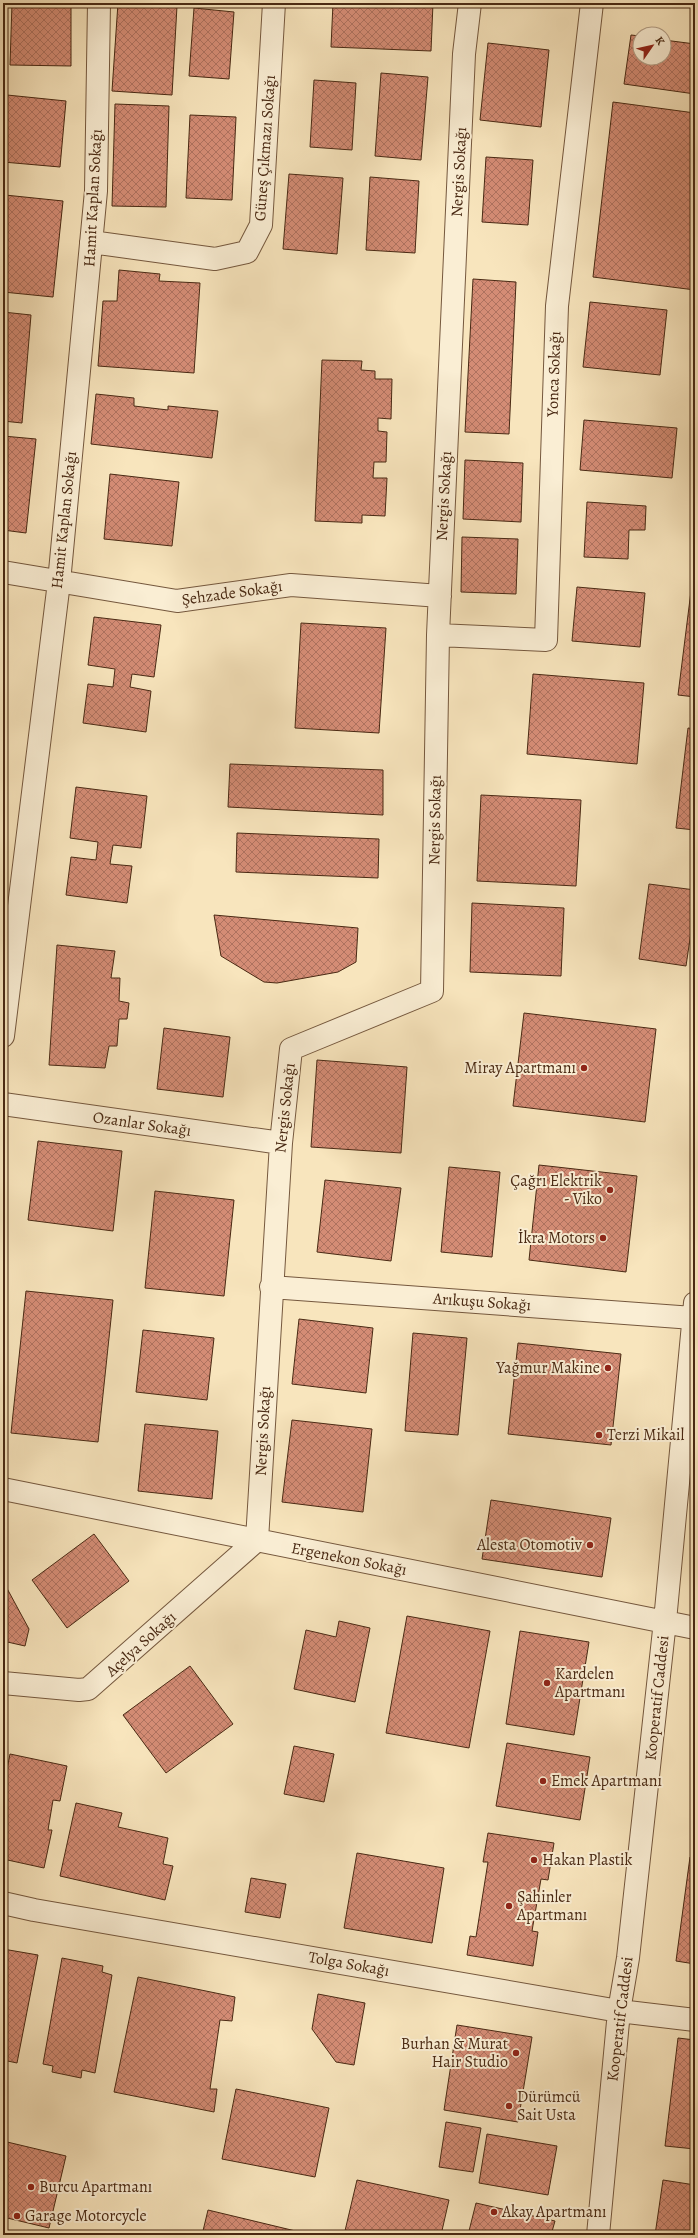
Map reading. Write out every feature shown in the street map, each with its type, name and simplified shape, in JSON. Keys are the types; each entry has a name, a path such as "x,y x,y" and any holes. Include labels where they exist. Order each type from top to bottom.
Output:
{"street":[{"name":"Hamit Kaplan Sokağı","path":"3,1036 59,582 96,191 99,3"},
{"name":"Güneş Çıkmazı Sokağı","path":"91,242 215,259 246,252 261,225 274,3"},
{"name":"Nergis Sokağı","path":"257,1540 271,1287 281,1143 290,1049 432,991 438,635 464,54 470,3"},
{"name":"Yonca Sokağı","path":"438,635 546,640 557,306 592,3"},
{"name":"Şehzade Sokağı","path":"3,572 176,601 292,585 440,596"},
{"name":"Ozanlar Sokağı","path":"3,1104 281,1143"},
{"name":"Arıkuşu Sokağı","path":"271,1287 694,1311"},
{"name":"Kooperatif Caddesi","path":"598,2235 619,2011 628,1958 665,1621 694,1311"},
{"name":"Ergenekon Sokağı","path":"3,1489 695,1628"},
{"name":"Açelya Sokağı","path":"3,1683 79,1690 88,1689 257,1540"},
{"name":"Tolga Sokağı","path":"3,1903 34,1910 619,2011 695,2020"}],"building":[{"path":"12,3 71,3 71,66 10,65"},
{"path":"118,3 177,6 172,95 112,91"},
{"path":"333,3 433,3 431,51 331,47"},
{"path":"521,3 548,3 548,6"},
{"path":"194,8 234,12 229,79 189,76"},
{"path":"631,35 632,66 672,66 672,41 695,44 695,94 624,84"},
{"path":"488,43 549,50 541,127 480,120"},
{"path":"381,73 428,77 421,160 375,156"},
{"path":"314,80 356,83 352,150 310,147"},
{"path":"7,95 66,101 60,167 3,162"},
{"path":"613,102 695,113 695,290 593,277"},
{"path":"115,104 169,106 166,207 112,206"},
{"path":"190,115 236,117 232,200 186,198"},
{"path":"486,157 533,160 528,225 482,222"},
{"path":"289,174 343,178 337,254 283,249"},
{"path":"370,177 419,181 415,253 366,250"},
{"path":"5,195 63,201 53,297 3,292"},
{"path":"119,270 160,274 159,281 200,283 194,373 98,366 103,301 117,301"},
{"path":"473,279 516,282 509,434 465,432"},
{"path":"590,302 667,310 660,375 583,367"},
{"path":"3,312 31,315 22,423 3,421"},
{"path":"322,360 362,361 361,370 375,371 375,379 392,379 391,419 378,418 378,431 387,432 386,462 374,462 373,478 387,478 385,516 362,515 362,523 315,521"},
{"path":"96,394 134,398 134,406 168,410 168,406 218,411 212,458 91,444"},
{"path":"584,420 677,428 672,478 580,470"},
{"path":"3,436 36,439 26,533 3,530"},
{"path":"465,460 523,463 521,522 463,519"},
{"path":"110,474 179,482 172,546 104,539"},
{"path":"587,502 646,506 645,530 629,530 628,559 584,557"},
{"path":"462,537 518,539 516,594 461,592"},
{"path":"577,587 645,593 640,647 572,641"},
{"path":"691,591 695,592 695,697 678,695"},
{"path":"94,617 161,625 154,677 132,674 130,687 151,691 146,732 83,723 88,684 113,687 115,669 88,665"},
{"path":"301,623 386,628 379,733 295,728"},
{"path":"533,674 644,683 637,764 527,754"},
{"path":"688,728 695,729 695,830 676,828"},
{"path":"230,764 383,770 383,815 228,807"},
{"path":"76,787 147,796 141,848 113,845 110,864 132,866 127,903 66,895 71,857 96,860 98,842 70,838"},
{"path":"481,795 581,800 576,886 477,881"},
{"path":"237,833 379,839 378,878 236,872"},
{"path":"649,884 695,890 695,905 686,966 639,959"},
{"path":"472,903 564,908 561,976 470,972"},
{"path":"214,915 358,928 356,962 338,972 277,983 264,982 221,956"},
{"path":"57,945 115,951 111,978 120,978 119,1001 129,1003 127,1019 119,1019 117,1046 109,1046 105,1068 49,1065"},
{"name":"Miray Apartmanı","path":"524,1013 656,1029 645,1122 513,1106"},
{"path":"164,1028 230,1037 223,1097 157,1089"},
{"path":"317,1060 407,1067 401,1153 311,1147"},
{"path":"38,1141 122,1151 113,1231 28,1220"},
{"path":"539,1165 637,1176 626,1272 529,1260"},
{"path":"449,1167 500,1172 492,1257 441,1252"},
{"path":"325,1180 401,1188 391,1261 317,1252"},
{"path":"155,1191 234,1200 224,1296 145,1288"},
{"path":"26,1291 113,1300 98,1442 11,1433"},
{"path":"299,1319 373,1328 366,1393 292,1384"},
{"path":"143,1330 214,1338 207,1400 136,1392"},
{"path":"413,1333 467,1338 458,1435 405,1431"},
{"path":"518,1343 621,1354 611,1445 508,1434"},
{"path":"292,1420 372,1429 363,1512 282,1502"},
{"path":"145,1424 218,1431 212,1499 138,1491"},
{"path":"491,1500 611,1518 602,1577 482,1559"},
{"path":"94,1534 129,1581 67,1628 32,1580"},
{"path":"3,1581 29,1629 25,1646 3,1641"},
{"path":"407,1616 490,1631 469,1748 386,1733"},
{"path":"339,1621 370,1628 355,1702 294,1689 306,1630 336,1637"},
{"name":"Kardelen Apartmanı","path":"520,1631 589,1642 574,1735 506,1724"},
{"path":"190,1666 233,1724 166,1773 123,1715"},
{"name":"Emek Apartmanı","path":"507,1743 590,1757 580,1820 496,1806"},
{"path":"294,1746 334,1754 324,1802 284,1794"},
{"path":"10,1754 67,1766 60,1801 53,1800 48,1830 52,1830 44,1868 3,1859 3,1790"},
{"path":"76,1803 122,1813 118,1827 168,1838 163,1864 173,1866 165,1900 60,1876"},
{"name":"Şahinler Apartmanı","path":"488,1833 554,1843 548,1880 541,1879 532,1931 538,1932 533,1966 467,1955 470,1936 476,1937 488,1862 483,1862"},
{"path":"357,1853 444,1868 432,1943 344,1928"},
{"path":"690,1857 695,1858 695,1964 676,1961"},
{"path":"251,1878 286,1884 280,1918 245,1912"},
{"path":"3,1949 38,1955 17,2063 3,2060"},
{"path":"62,1958 103,1966 102,1972 112,1975 95,2073 82,2070 81,2078 52,2072 53,2066 43,2064"},
{"path":"138,1977 235,1997 232,2021 220,2020 210,2089 217,2089 214,2112 114,2092"},
{"path":"318,1994 365,2003 354,2065 336,2062 312,2029"},
{"path":"457,2025 532,2037 518,2122 444,2110"},
{"path":"678,2038 695,2040 695,2149 665,2146"},
{"path":"236,2089 329,2108 315,2177 222,2159"},
{"path":"446,2122 481,2128 473,2172 439,2167"},
{"path":"487,2134 557,2146 548,2195 479,2183"},
{"name":"Burcu Apartmanı","path":"3,2141 66,2156 49,2228 3,2217"},
{"path":"357,2180 449,2200 441,2235 344,2235"},
{"path":"663,2180 695,2185 695,2235 655,2235"},
{"name":"Akay Apartmanı","path":"476,2203 555,2221 551,2235 468,2235"},
{"path":"208,2210 308,2234 202,2235"}],"place":[{"name":"Miray Apartmanı","path":"584,1068"},
{"name":"Çağrı Elektrik - Viko","path":"610,1190"},
{"name":"İkra Motors","path":"603,1238"},
{"name":"Yağmur Makine","path":"608,1368"},
{"name":"Terzi Mikail","path":"599,1435"},
{"name":"Alesta Otomotiv","path":"590,1545"},
{"name":"Kardelen Apartmanı","path":"547,1683"},
{"name":"Emek Apartmanı","path":"543,1781"},
{"name":"Hakan Plastik","path":"534,1860"},
{"name":"Şahinler Apartmanı","path":"509,1906"},
{"name":"Burhan & Murat Hair Studio","path":"516,2053"},
{"name":"Dürümcü Sait Usta","path":"509,2106"},
{"name":"Burcu Apartmanı","path":"31,2187"},
{"name":"Akay Apartmanı","path":"494,2212"},
{"name":"Garage Motorcycle","path":"17,2216"}]}
